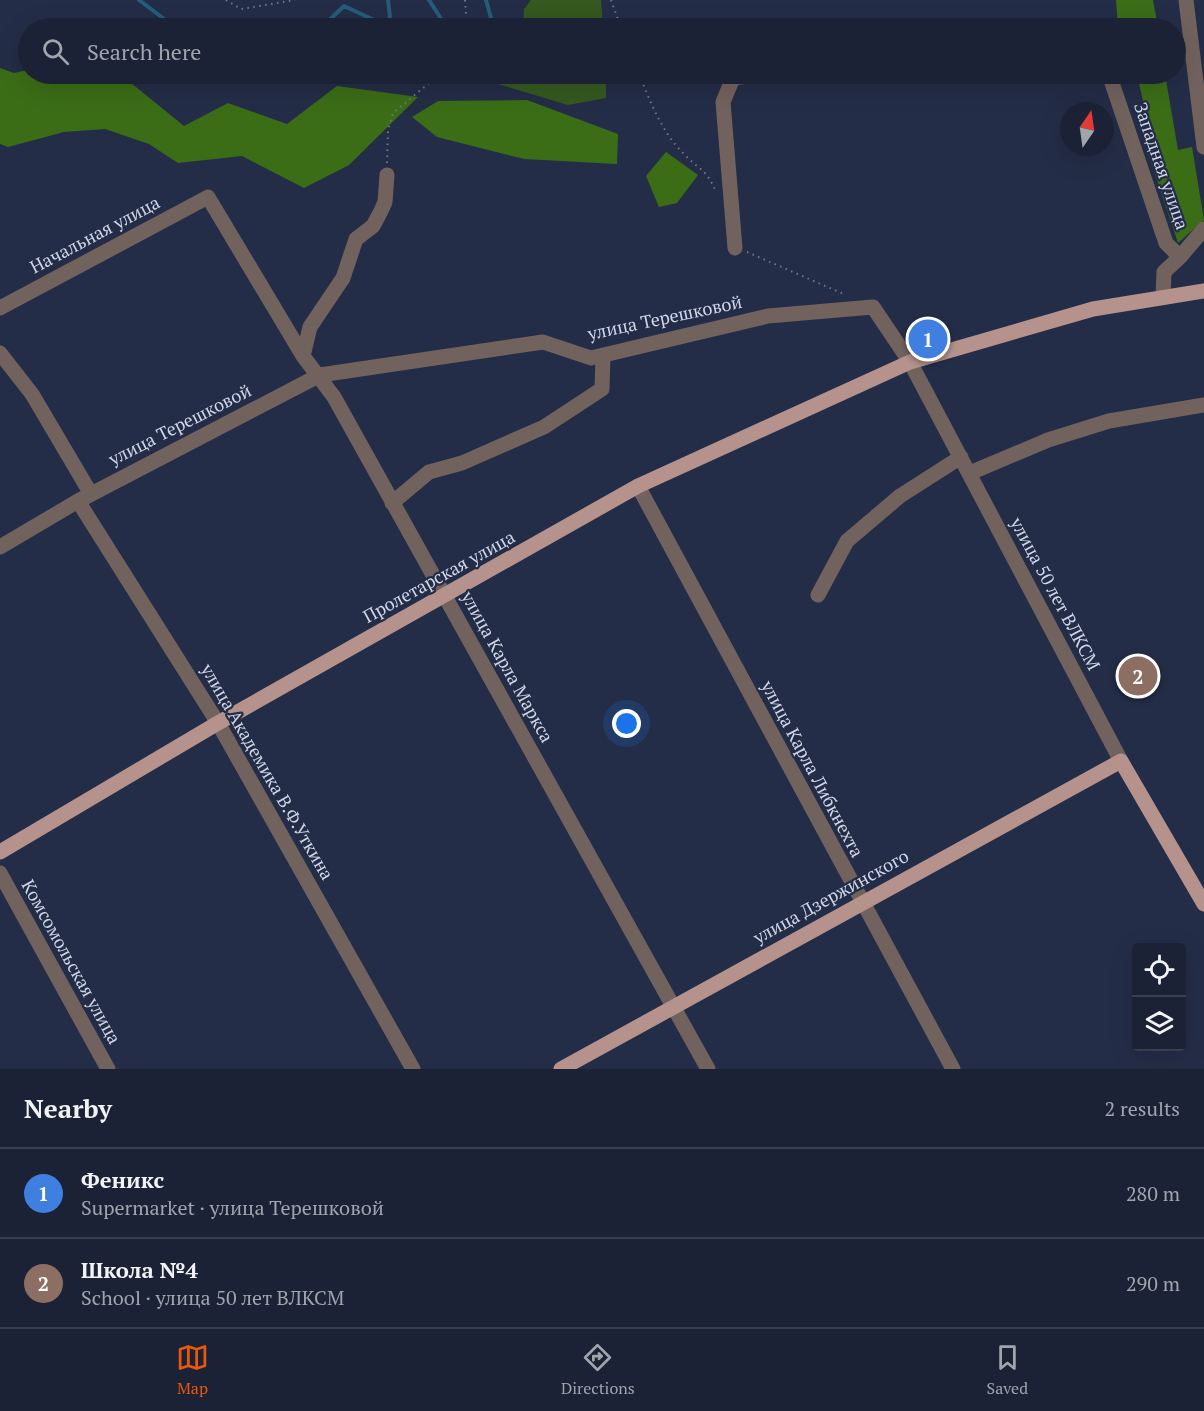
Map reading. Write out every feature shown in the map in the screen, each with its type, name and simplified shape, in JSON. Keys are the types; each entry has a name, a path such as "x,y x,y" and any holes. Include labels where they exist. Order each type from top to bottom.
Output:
{"main road":[{"path":"910,362 1093,309 1204,291"},
{"name":"Пролетарская улица","path":"0,852 219,723 638,486 910,362"},
{"name":"улица Дзержинского","path":"561,1069 1121,762"},
{"name":"улица 50 лет ВЛКСМ","path":"1121,762 1204,904"}],"street":[{"path":"1186,0 1204,147"},
{"path":"730,84 723,102 735,248"},
{"name":"Западная улица","path":"1112,84 1166,243 1180,257 1164,272 1163,297"},
{"path":"303,356 310,327 343,278 357,238 373,226 381,211 385,202 387,175"},
{"name":"улица Карла Маркса","path":"208,197 303,356 320,375 446,595 708,1069"},
{"name":"Начальная улица","path":"0,308 208,197"},
{"path":"1180,257 1204,229"},
{"name":"улица Терешковой","path":"0,547 84,497 320,375 543,342 591,358 768,316 873,307 910,362"},
{"name":"улица Академика В.Ф.Уткина","path":"0,352 32,394 84,497 219,723 413,1069"},
{"path":"392,503 429,472 462,463 544,427 602,389 603,355"},
{"name":"улица 50 лет ВЛКСМ","path":"910,362 1121,762"},
{"path":"970,473 1048,440 1109,421 1204,405"},
{"path":"818,595 847,541 900,496 961,457"},
{"name":"улица Карла Либкнехта","path":"638,486 953,1069"},
{"name":"Комсомольская улица","path":"0,873 108,1069"}],"path":[{"path":"226,0 241,9 295,0"},
{"path":"465,0 466,18"},
{"path":"611,0 617,18"},
{"path":"387,175 388,130 393,113 428,84"}],"green space":[{"path":"531,0 601,0 602,18 524,18 524,9"},
{"path":"1116,0 1153,0 1156,18 1117,18"},
{"path":"0,68 18,72 18,84 132,84 184,126 228,103 287,124 337,86 418,97 349,165 304,188 242,156 178,163 149,144 105,129 64,132 8,147 0,144"},
{"path":"498,84 606,84 606,98 568,105"},
{"path":"1139,84 1167,84 1178,150 1192,147 1204,220 1178,243 1139,126 1147,119"},
{"path":"527,100 618,134 617,164 524,159 437,137 412,117 438,101"},
{"path":"666,152 698,175 677,203 659,207 646,176"}],"waterway":[{"path":"139,0 163,18"},
{"path":"388,0 389,18"},
{"path":"429,0 441,18"},
{"path":"486,0 491,18"},
{"path":"331,18 344,6 370,18"}],"place":[{"name":"Феникс","path":"928,339"},
{"name":"Школа №4","path":"1138,676"}]}
